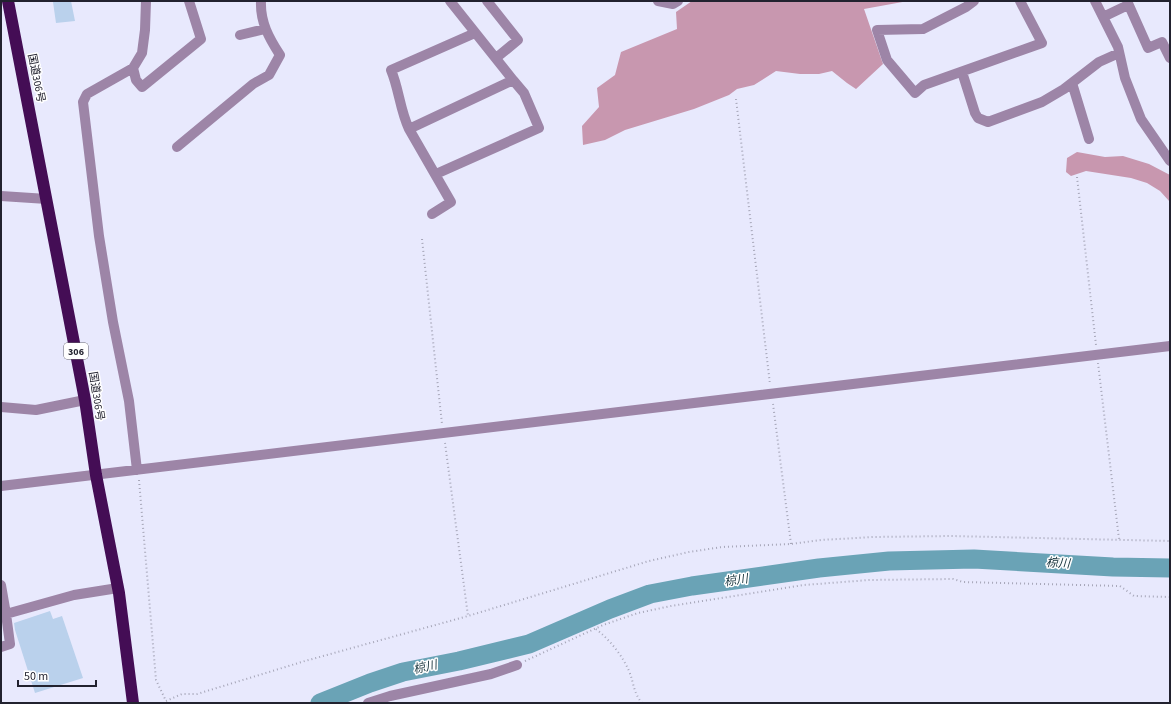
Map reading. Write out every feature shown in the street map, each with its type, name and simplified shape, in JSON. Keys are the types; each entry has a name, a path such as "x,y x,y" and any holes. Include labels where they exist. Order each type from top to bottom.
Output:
{"highway":[{"name":"国道306号","path":"8,1 85,400 96,475 118,588 133,703"}],"street":[{"path":"137,470 129,401 113,322 99,236 84,102 87,94 133,68 142,53 145,30 146,1"},
{"path":"133,68 136,80 142,87 201,39 189,1"},
{"path":"177,147 253,84 269,75 280,55 268,37 260,9 261,1"},
{"path":"436,174 539,128 524,93 450,1"},
{"path":"487,1 518,40 496,58"},
{"path":"658,1 673,4 678,1"},
{"path":"974,1 966,8 923,29 877,30 887,60 915,93 924,85 1042,43 1020,1"},
{"path":"1095,1 1116,43 1125,78 1141,119 1170,161"},
{"path":"1103,17 1128,3 1148,48 1166,40 1170,58"},
{"path":"240,35 266,29"},
{"path":"432,214 451,202 405,121 396,81 391,70 475,33"},
{"path":"962,72 978,118 988,122 1042,102 1064,89 1098,62 1119,53"},
{"path":"409,129 513,80"},
{"path":"1072,83 1089,139"},
{"path":"1,196 47,199"},
{"path":"1,486 1170,346"},
{"path":"1,407 36,410 85,400"},
{"path":"1,585 10,644 1,647"},
{"path":"6,614 74,595 118,588"},
{"path":"368,703 390,696 491,674 517,665"}],"path":[{"path":"736,99 771,394 791,544"},
{"path":"1077,177 1119,539"},
{"path":"422,239 443,432 468,616"},
{"path":"137,470 156,680 166,701 182,694 198,694 306,661 468,616 666,557 722,547 791,544 821,540 873,537 944,536 1170,541"},
{"path":"517,665 596,629 638,613 671,606 804,586 870,580 953,579 963,582 1120,586 1134,596 1170,597"},
{"path":"596,629 603,635 621,657 629,672 634,692 642,703"}],"shaded area":[{"path":"692,1 908,1 864,9 883,64 856,89 832,71 819,74 800,74 776,71 754,85 737,89 729,95 694,109 625,130 605,140 583,145 582,126 599,107 597,88 615,75 621,52 677,29 676,12"},
{"path":"1077,152 1105,157 1123,156 1149,164 1170,175 1170,202 1160,191 1147,183 1131,178 1086,171 1071,176 1066,172 1067,158"}],"building":[{"path":"71,1 75,21 56,23 53,2"},
{"path":"50,611 53,619 62,616 83,678 35,693 14,623"}],"waterway":[{"name":"椋川","path":"320,703 370,683 403,672 459,661 529,644 610,609 650,594 692,586 819,568 889,561 974,559 1113,567 1170,568"}]}
